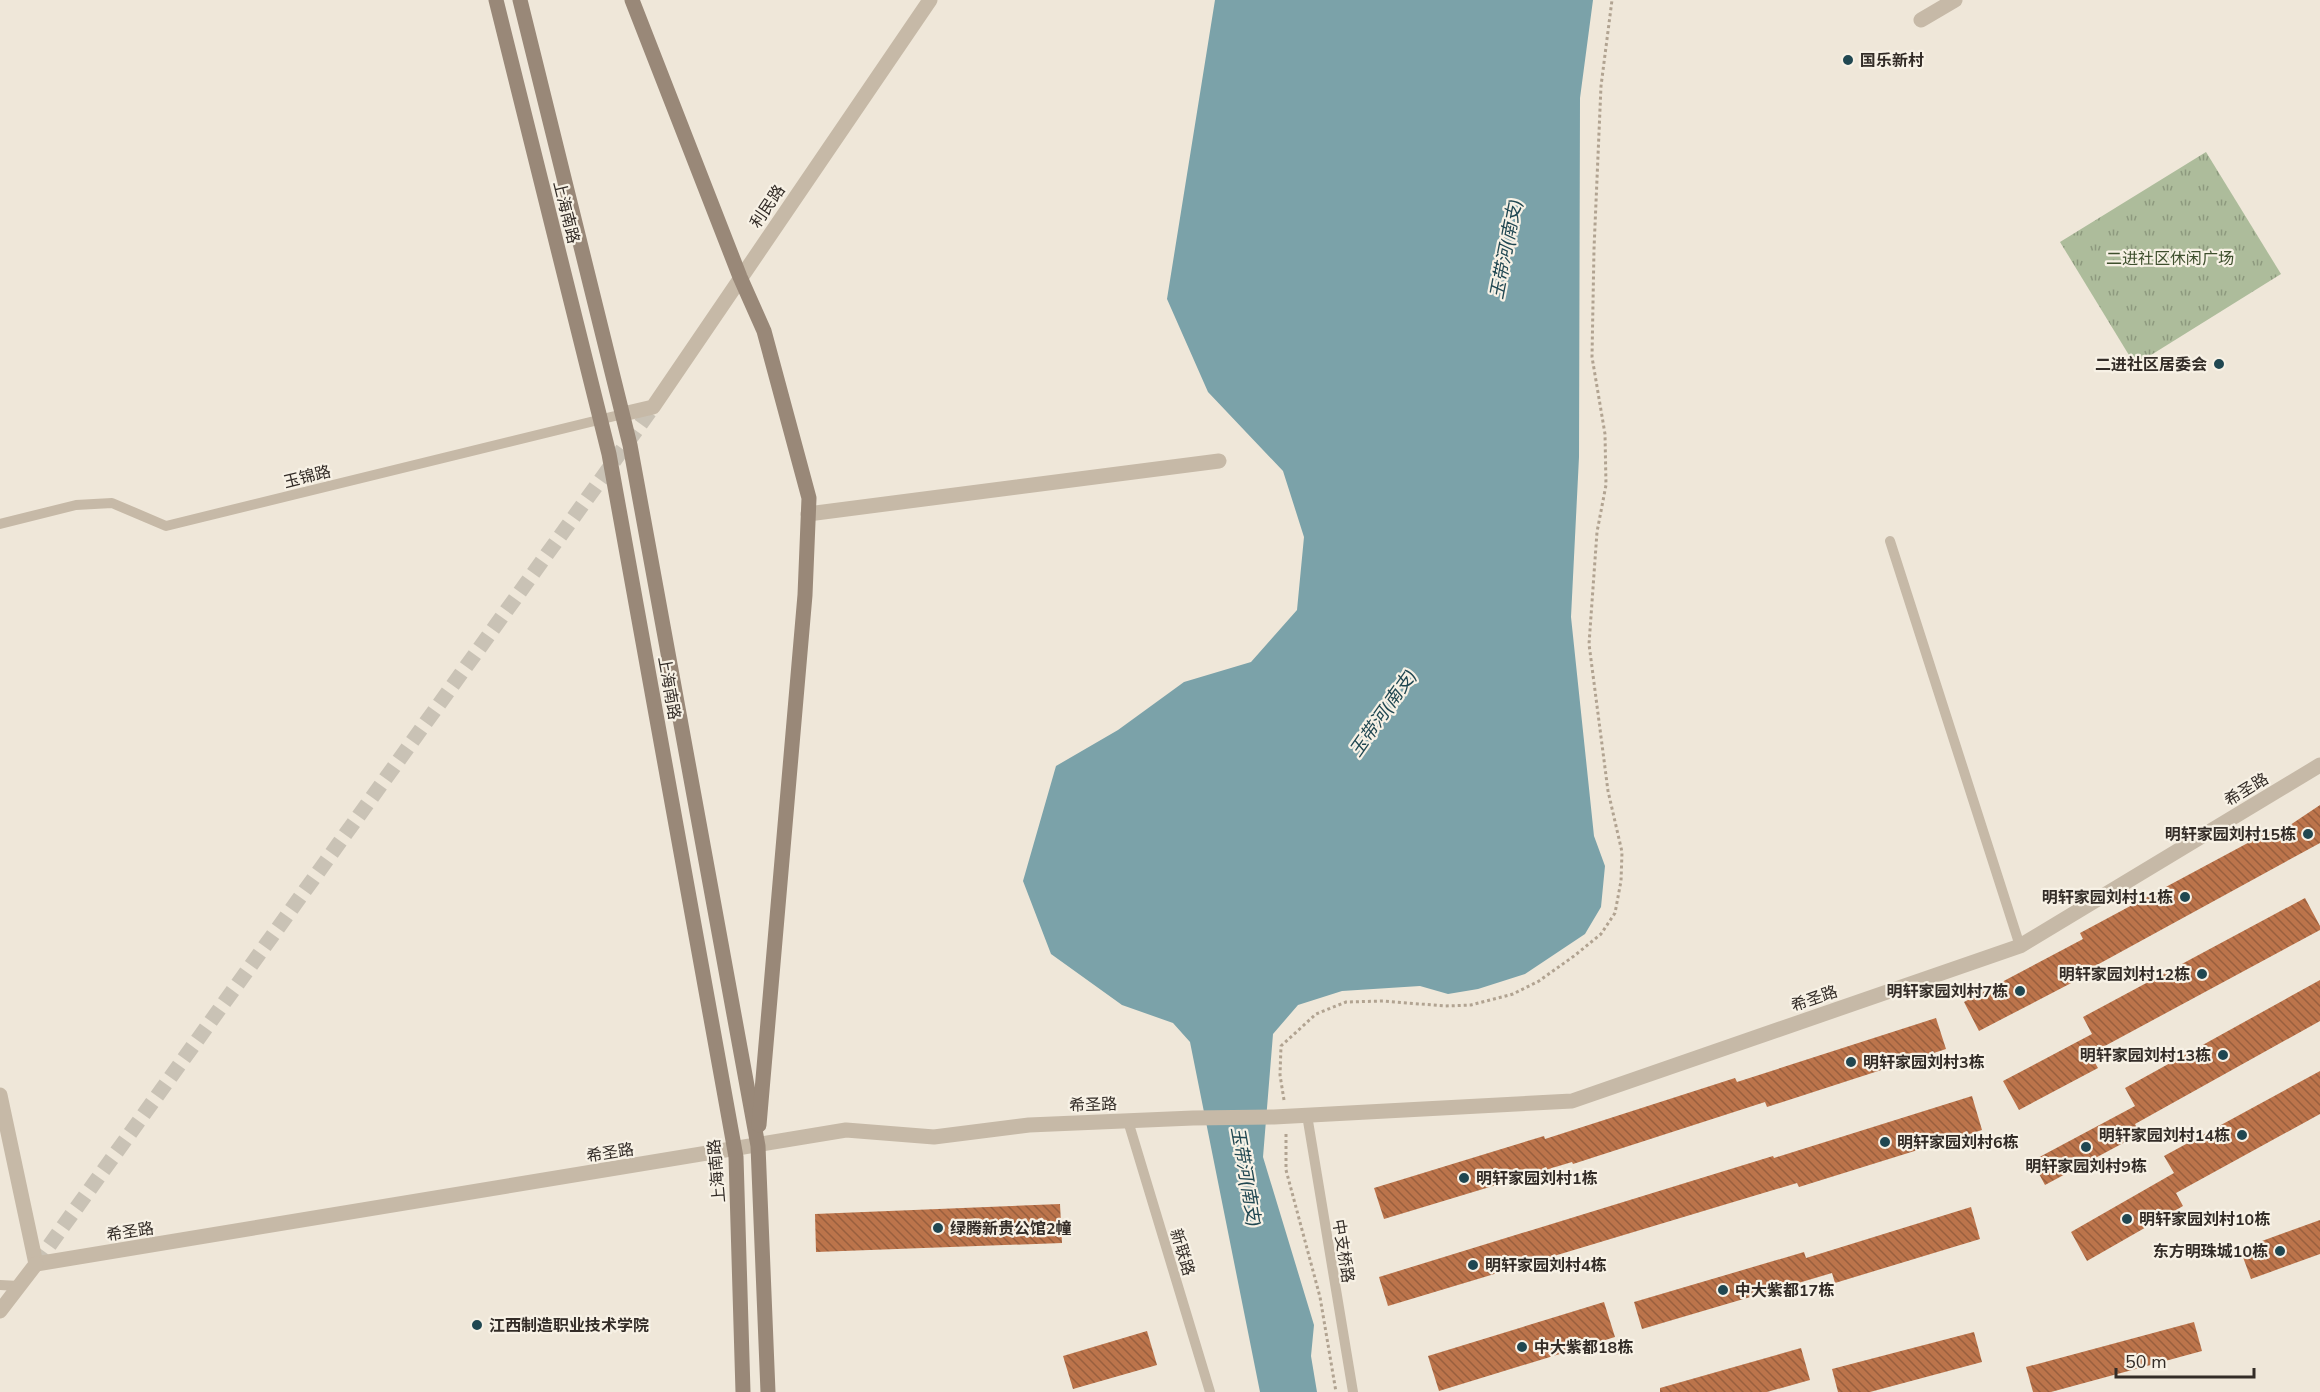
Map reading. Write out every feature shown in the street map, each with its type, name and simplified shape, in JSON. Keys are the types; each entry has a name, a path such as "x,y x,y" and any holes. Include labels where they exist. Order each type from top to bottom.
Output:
{"main road":[{"name":"上海南路","path":"496,0 609,454 734,1150 743,1392"},
{"name":"上海南路","path":"520,0 630,445 758,1146"},
{"name":"上海南路","path":"632,0 740,277 764,331 809,498 805,595 758,1146 768,1392"}],"street":[{"name":"利民路","path":"623,414 654,406 930,0"},
{"path":"1922,20 1955,0"},
{"path":"808,514 1219,461"},
{"name":"希圣路","path":"36,1264 846,1130 934,1137 1029,1125 1192,1118 1280,1117 1572,1101 2020,946 2320,765"},
{"path":"0,1095 36,1264 0,1311"}],"lane":[{"name":"玉锦路","path":"0,524 76,505 112,503 166,526 623,414"},
{"path":"1890,541 2020,946"},
{"name":"中支桥路","path":"1306,1114 1353,1392"},
{"name":"新联路","path":"1128,1121 1210,1392"},
{"path":"0,1285 19,1286"}],"path":[{"path":"1336,1392 1320,1297 1286,1170 1280,1117 1281,1046 1316,1014 1346,1002 1383,1000 1445,1006 1471,1005 1512,993 1539,981 1574,956 1601,934 1615,913 1621,881 1622,852 1608,791 1589,644 1597,532 1606,485 1605,434 1592,357 1601,86 1612,0"}],"green space":[{"name":"二进社区休闲广场","path":"2206,152 2281,274 2135,365 2060,242"}],"water":[{"name":"玉带河(南支)","path":"1215,0 1593,0 1580,98 1579,457 1571,617 1594,836 1605,866 1601,907 1585,934 1525,974 1478,989 1448,994 1420,986 1342,991 1298,1005 1273,1034 1263,1157 1314,1325 1311,1356 1317,1392 1260,1392 1190,1042 1173,1023 1122,1005 1051,954 1023,881 1056,766 1118,730 1184,682 1251,662 1297,610 1304,537 1283,471 1208,392 1167,299"}],"building":[{"path":"2320,805 2320,843 2075,977 2077,980 1979,1031 1964,1002 2083,939 2080,933 2272,830 2275,835"},
{"name":"明轩家园刘村12栋","path":"2305,898 2320,930 2090,1054 2098,1068 2019,1110 2003,1081 2092,1034 2083,1017"},
{"name":"明轩家园刘村13栋","path":"2320,980 2320,1021 2135,1124 2140,1134 2045,1185 2032,1161 2135,1106 2125,1088"},
{"path":"1936,1018 1946,1049 1767,1107 1765,1102 1573,1164 1572,1162 1384,1219 1374,1188 1544,1136 1545,1139 1735,1078 1737,1082"},
{"name":"明轩家园刘村14栋","path":"2320,1071 2320,1114 2176,1193 2183,1206 2087,1261 2071,1232 2174,1173 2164,1156"},
{"path":"1972,1096 1982,1130 1799,1187 1797,1183 1388,1306 1379,1277"},
{"name":"绿腾新贵公馆2幢","path":"1060,1204 1062,1243 816,1252 815,1214"},
{"path":"1971,1207 1980,1239 1835,1283 1832,1273 1642,1329 1634,1302 1804,1252 1806,1258"},
{"name":"东方明珠城10栋","path":"2320,1220 2320,1254 2251,1279 2240,1249"},
{"name":"中大紫都18栋","path":"1604,1302 1615,1337 1439,1391 1428,1356"},
{"path":"2194,1322 2202,1351 2051,1392 2033,1392 2026,1367"},
{"path":"1147,1331 1157,1365 1073,1389 1063,1356"},
{"path":"1974,1332 1982,1362 1870,1392 1838,1392 1832,1369"},
{"path":"1801,1348 1810,1380 1767,1392 1660,1392 1660,1388"}],"tunnel":[{"path":"36,1264 653,407"}],"place":[{"name":"国乐新村","path":"1848,60"},
{"name":"二进社区居委会","path":"2219,364"},
{"name":"明轩家园刘村15栋","path":"2308,834"},
{"name":"明轩家园刘村11栋","path":"2185,897"},
{"name":"明轩家园刘村12栋","path":"2202,974"},
{"name":"明轩家园刘村7栋","path":"2020,991"},
{"name":"明轩家园刘村13栋","path":"2223,1055"},
{"name":"明轩家园刘村3栋","path":"1851,1062"},
{"name":"明轩家园刘村14栋","path":"2242,1135"},
{"name":"明轩家园刘村6栋","path":"1885,1142"},
{"name":"明轩家园刘村9栋","path":"2086,1147"},
{"name":"明轩家园刘村1栋","path":"1464,1178"},
{"name":"明轩家园刘村10栋","path":"2127,1219"},
{"name":"绿腾新贵公馆2幢","path":"938,1228"},
{"name":"东方明珠城10栋","path":"2280,1251"},
{"name":"明轩家园刘村4栋","path":"1473,1265"},
{"name":"中大紫都17栋","path":"1723,1290"},
{"name":"江西制造职业技术学院","path":"477,1325"},
{"name":"中大紫都18栋","path":"1522,1347"}]}
